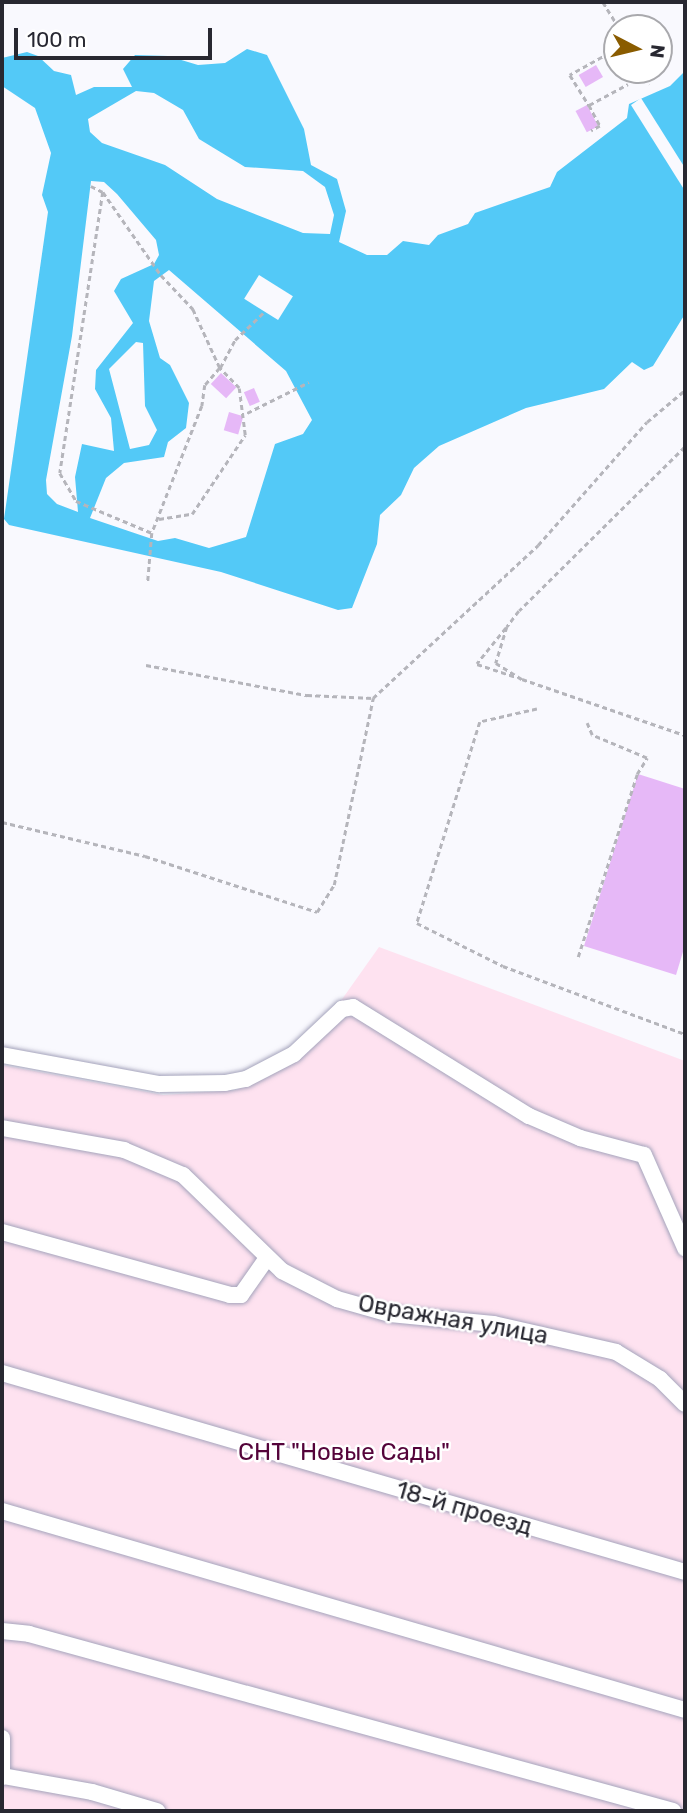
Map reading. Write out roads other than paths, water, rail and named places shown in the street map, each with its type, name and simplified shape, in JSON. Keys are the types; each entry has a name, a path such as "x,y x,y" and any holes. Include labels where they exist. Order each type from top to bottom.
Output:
{"street":[{"path":"2,1055 159,1084 225,1083 246,1079 294,1054 342,1009 364,1014 529,1116 580,1138 644,1155 685,1248"},
{"name":"Овражная улица","path":"2,1128 124,1150 183,1175 267,1258 350,1303 390,1314 494,1324 616,1352 660,1379 685,1404"},
{"path":"2,1232 230,1295 241,1295 267,1258"},
{"name":"18-й проезд","path":"2,1374 685,1572"},
{"path":"2,1511 685,1710"},
{"path":"2,1631 81,1648 673,1811"},
{"path":"2,1738 2,1776 92,1791 157,1811"}],"water":[{"path":"247,49 267,55 304,129 311,165 337,179 346,211 339,242 367,255 387,255 403,241 429,245 438,235 468,224 475,213 550,187 557,172 627,118 629,104 670,86 685,71 685,314 653,366 644,370 632,362 604,389 526,408 439,446 414,468 401,495 380,515 377,544 352,608 338,610 221,572 9,525 4,519 48,212 42,195 51,153 35,108 2,86 2,58 27,52 38,56 54,71 71,75 76,95 94,87 132,87 123,69 135,55 168,56 198,65 225,63","holes":["136,91 154,93 183,110 199,139 245,167 303,171 325,187 334,215 330,234 303,233 217,199 165,165 102,143 90,132 88,119","91,181 104,182 117,194 156,240 159,255 154,264 121,279 114,291 133,323 96,370 95,389 111,418 114,451 82,444 75,477 78,512 57,504 47,494 46,480 72,336","169,270 286,371 312,420 303,434 275,444 246,537 209,548 175,538 158,541 90,518 106,478 124,463 164,457 168,442 186,428 189,403 170,365 160,358 149,321 154,281","136,342 143,343 145,406 157,430 149,445 130,449 109,369"]}],"park label":[{"name":"СНТ \"Новые Сады\"","path":"344,1453"}]}
